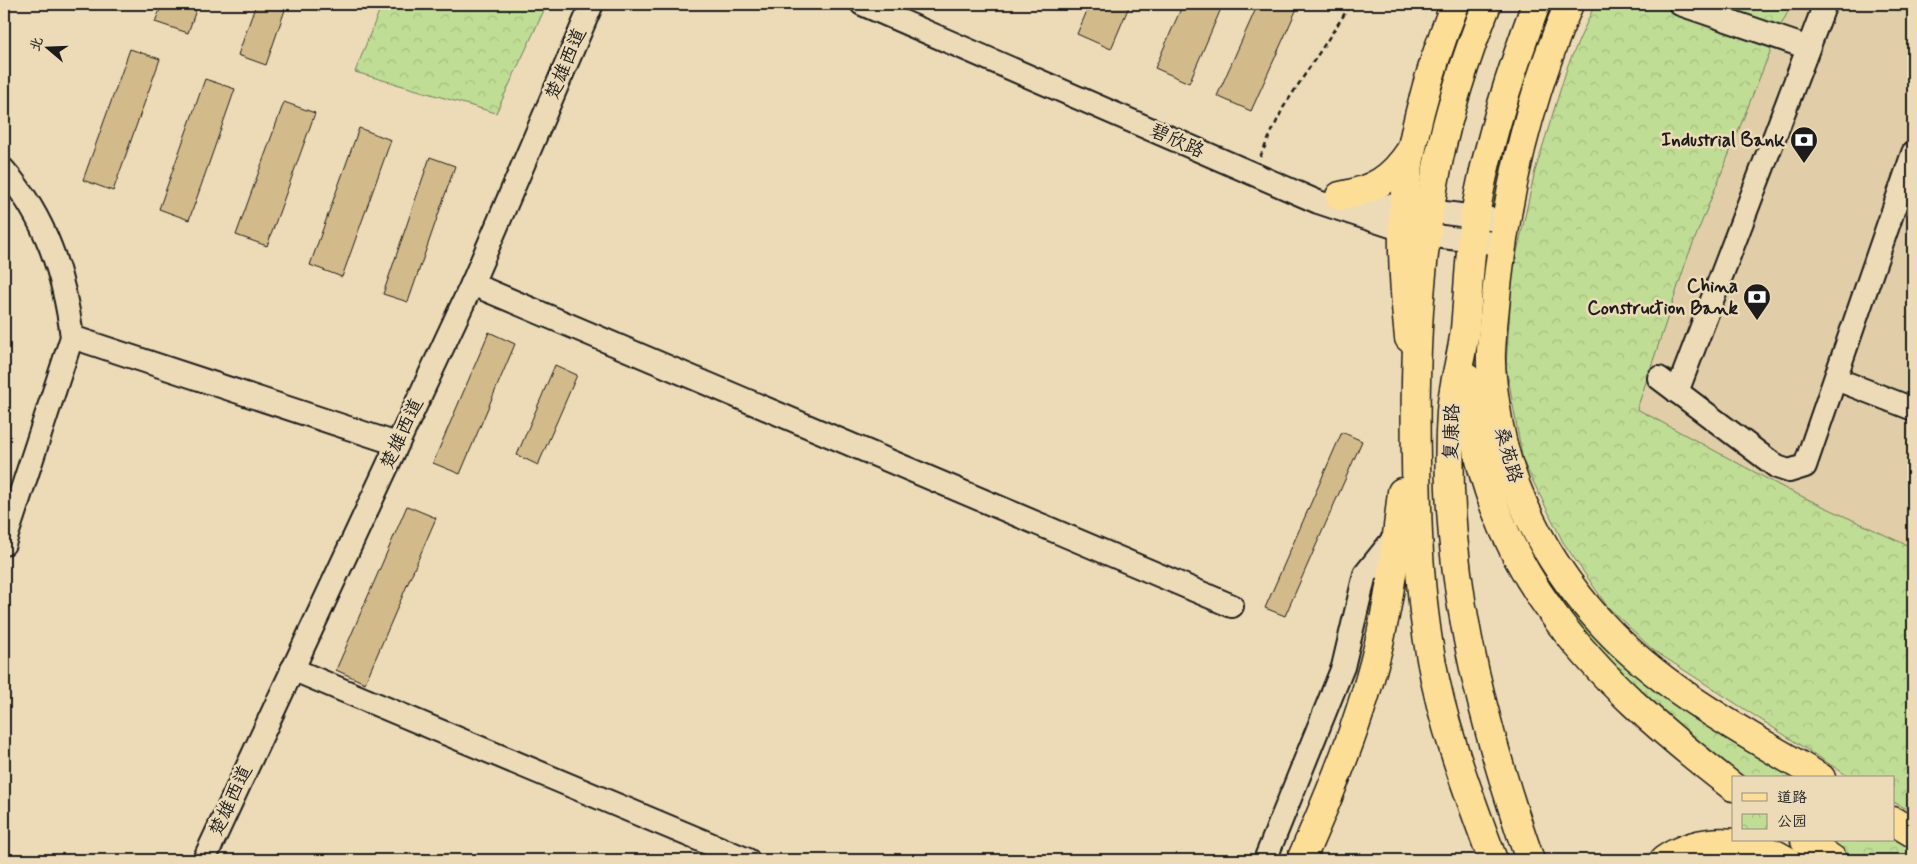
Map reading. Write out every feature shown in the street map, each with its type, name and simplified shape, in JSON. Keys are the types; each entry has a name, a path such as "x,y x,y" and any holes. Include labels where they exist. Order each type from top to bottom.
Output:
{"main road":[{"path":"1420,220 1414,144 1426,95 1456,4"},
{"name":"复康路","path":"1487,4 1453,102 1438,163 1420,220 1414,389 1417,534 1420,582 1431,660 1441,704 1493,860"},
{"name":"复康路","path":"1530,860 1503,782 1478,690 1460,599 1451,502 1450,452 1451,411 1464,337 1476,218 1501,106 1536,4"},
{"name":"桑苑路","path":"1569,4 1542,74 1521,147 1504,233 1491,354 1499,427 1514,482 1540,538 1570,586 1604,627 1638,659 1672,685 1717,715 1818,776"},
{"path":"1340,196 1367,190 1389,177 1398,169 1414,144"},
{"path":"1504,233 1464,337 1469,411 1475,446 1488,490 1522,568 1553,615 1593,664 1646,715 1732,786"},
{"path":"1301,860 1348,747 1366,690 1384,620 1397,534 1414,389"},
{"path":"1894,822 1913,833"},
{"path":"1664,860 1685,850 1720,842 1756,847 1786,860"},
{"path":"1808,842 1833,860"}],"street":[{"name":"楚雄西道","path":"204,860 472,284 592,4"},
{"name":"碧欣路","path":"862,4 1318,202 1376,221 1476,218 1504,233"},
{"name":"碧欣路","path":"887,4 1317,190 1420,220"},
{"path":"1680,4 1806,47"},
{"path":"1677,392 1806,47 1825,4"},
{"path":"1420,220 1476,218 1521,147"},
{"path":"1659,378 1777,467 1790,471 1805,466 1838,376 1913,153"},
{"path":"4,170 34,210 55,258 68,307 72,337 4,544"},
{"path":"472,284 1232,606"},
{"path":"72,337 397,444"},
{"path":"1838,376 1913,399"},
{"path":"1838,376 1913,408"},
{"path":"1265,860 1343,667 1365,574 1397,534"},
{"path":"292,669 748,860"}],"path":[{"path":"1257,164 1283,108 1351,4"}],"shaded area":[{"path":"1595,4 1913,4 1913,812 1894,802 1894,776 1848,776 1653,650 1607,606 1563,542 1523,461 1506,366 1512,275 1535,171 1568,65"}],"green space":[{"path":"382,4 547,4 496,113 355,72"},
{"path":"1595,4 1792,4 1780,27 1688,256 1637,409 1786,489 1913,548 1913,812 1894,802 1894,776 1848,776 1653,650 1607,606 1563,542 1523,461 1506,366 1512,275 1535,171 1568,65"},
{"path":"1519,521 1568,601 1794,776 1737,776 1634,691 1557,605 1514,523"},
{"path":"1894,837 1913,849 1913,860 1855,860 1829,842 1894,842"}],"building":[{"path":"162,4 198,4 188,33 155,22"},
{"path":"256,4 287,4 266,65 238,55"},
{"path":"1090,4 1130,4 1111,49 1077,34"},
{"path":"1183,4 1223,4 1189,83 1155,68"},
{"path":"1258,4 1299,4 1251,111 1217,96"},
{"path":"130,49 160,59 113,191 83,180"},
{"path":"205,79 235,89 189,220 159,209"},
{"path":"284,102 315,113 267,246 236,235"},
{"path":"359,128 391,140 342,277 310,265"},
{"path":"430,157 455,166 408,302 383,294"},
{"path":"489,332 515,344 460,474 433,463"},
{"path":"555,365 577,375 538,465 517,455"},
{"path":"1342,432 1362,441 1285,616 1265,608"},
{"path":"407,506 436,518 365,683 336,670"}],"place":[{"name":"Industrial Bank","path":"1804,164"},
{"name":"China Construction Bank","path":"1757,321"}]}
